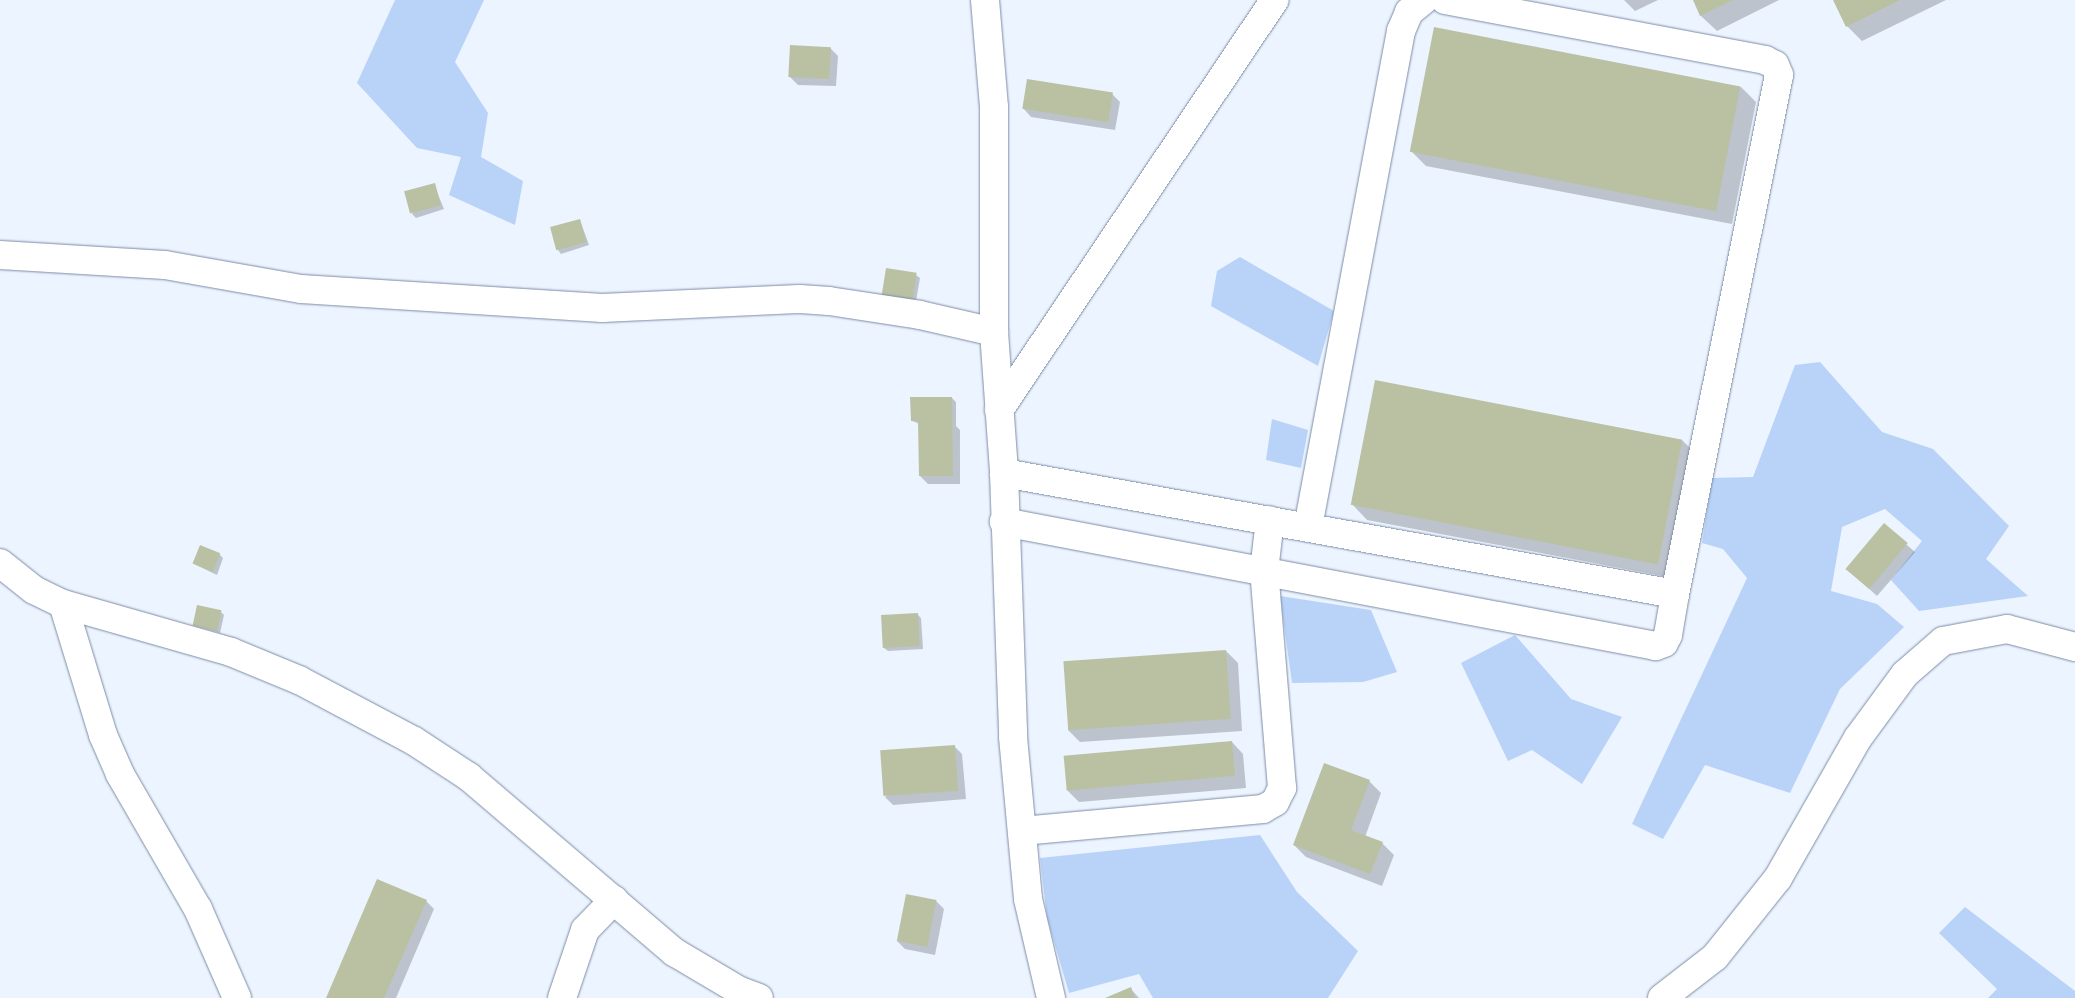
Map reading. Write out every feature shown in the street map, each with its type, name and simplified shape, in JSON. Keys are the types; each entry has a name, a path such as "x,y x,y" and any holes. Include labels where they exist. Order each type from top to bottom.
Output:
{"street":[{"path":"985,0 994,107 994,332 998,410 1004,473 1010,688 1028,899 1051,998"},
{"path":"998,410 1274,0"},
{"path":"1308,527 1401,31 1409,12 1424,0"},
{"path":"1004,522 1656,646 1664,644 1668,635 1779,75 1775,65 1765,60 1445,0"},
{"path":"0,255 165,265 302,289 592,307 828,301 920,315 994,332"},
{"path":"1004,473 1675,594"},
{"path":"1022,831 1263,809 1275,802 1282,788 1264,571 1270,520"},
{"path":"0,563 34,590 63,604 231,652 364,712 469,776 674,952 740,991 759,998"},
{"path":"0,591 34,590"},
{"path":"63,604 103,735 120,774 198,909 237,998"},
{"path":"1662,998 1715,957 1778,878 1858,738 1905,674 1944,641 2007,629 2075,647"},
{"path":"562,998 584,930 614,900"}],"shaded area":[{"path":"395,0 484,0 455,62 488,113 481,157 523,181 515,225 449,195 461,157 417,148 357,83"},
{"path":"1240,257 1334,311 1318,366 1211,306 1217,271"},
{"path":"1820,362 1882,432 1933,449 2009,526 1986,559 2028,596 1919,611 1891,580 1922,541 1885,509 1842,527 1831,591 1877,604 1904,627 1840,689 1790,793 1705,765 1663,839 1632,824 1747,578 1723,549 1702,543 1712,478 1753,477 1795,365"},
{"path":"1272,419 1308,430 1301,468 1266,460"},
{"path":"1280,596 1371,610 1397,672 1363,682 1292,683"},
{"path":"1515,635 1571,699 1622,717 1582,784 1532,750 1508,761 1461,663"},
{"path":"1260,835 1297,892 1358,951 1328,998 1153,998 1139,974 1069,993 1047,918 1040,858"},
{"path":"1965,907 2075,991 2075,998 1988,998 1997,989 1939,933"}],"building":[{"path":"1693,0 1733,0 1700,16"},
{"path":"1833,0 1900,0 1846,27"},
{"path":"1434,27 1740,87 1716,211 1410,152"},
{"path":"790,45 831,47 829,79 788,77"},
{"path":"1027,79 1113,93 1108,122 1022,109"},
{"path":"435,183 441,205 410,213 404,191"},
{"path":"580,219 586,242 556,250 550,227"},
{"path":"886,268 917,273 912,303 881,299"},
{"path":"1375,380 1682,440 1658,564 1351,505"},
{"path":"910,397 952,397 953,476 919,476 918,421 911,421"},
{"path":"1884,523 1908,543 1869,589 1845,569"},
{"path":"200,545 220,553 213,572 193,564"},
{"path":"197,605 221,610 217,631 193,626"},
{"path":"918,613 920,646 883,648 881,615"},
{"path":"1226,650 1231,719 1068,730 1063,661"},
{"path":"1232,741 1235,776 1067,791 1064,756"},
{"path":"955,745 958,791 883,796 880,750"},
{"path":"1324,763 1370,780 1351,830 1383,842 1370,874 1293,845"},
{"path":"377,879 427,900 384,998 326,998"},
{"path":"906,894 936,900 927,947 897,941"},
{"path":"1131,987 1135,998 1105,998"}]}
